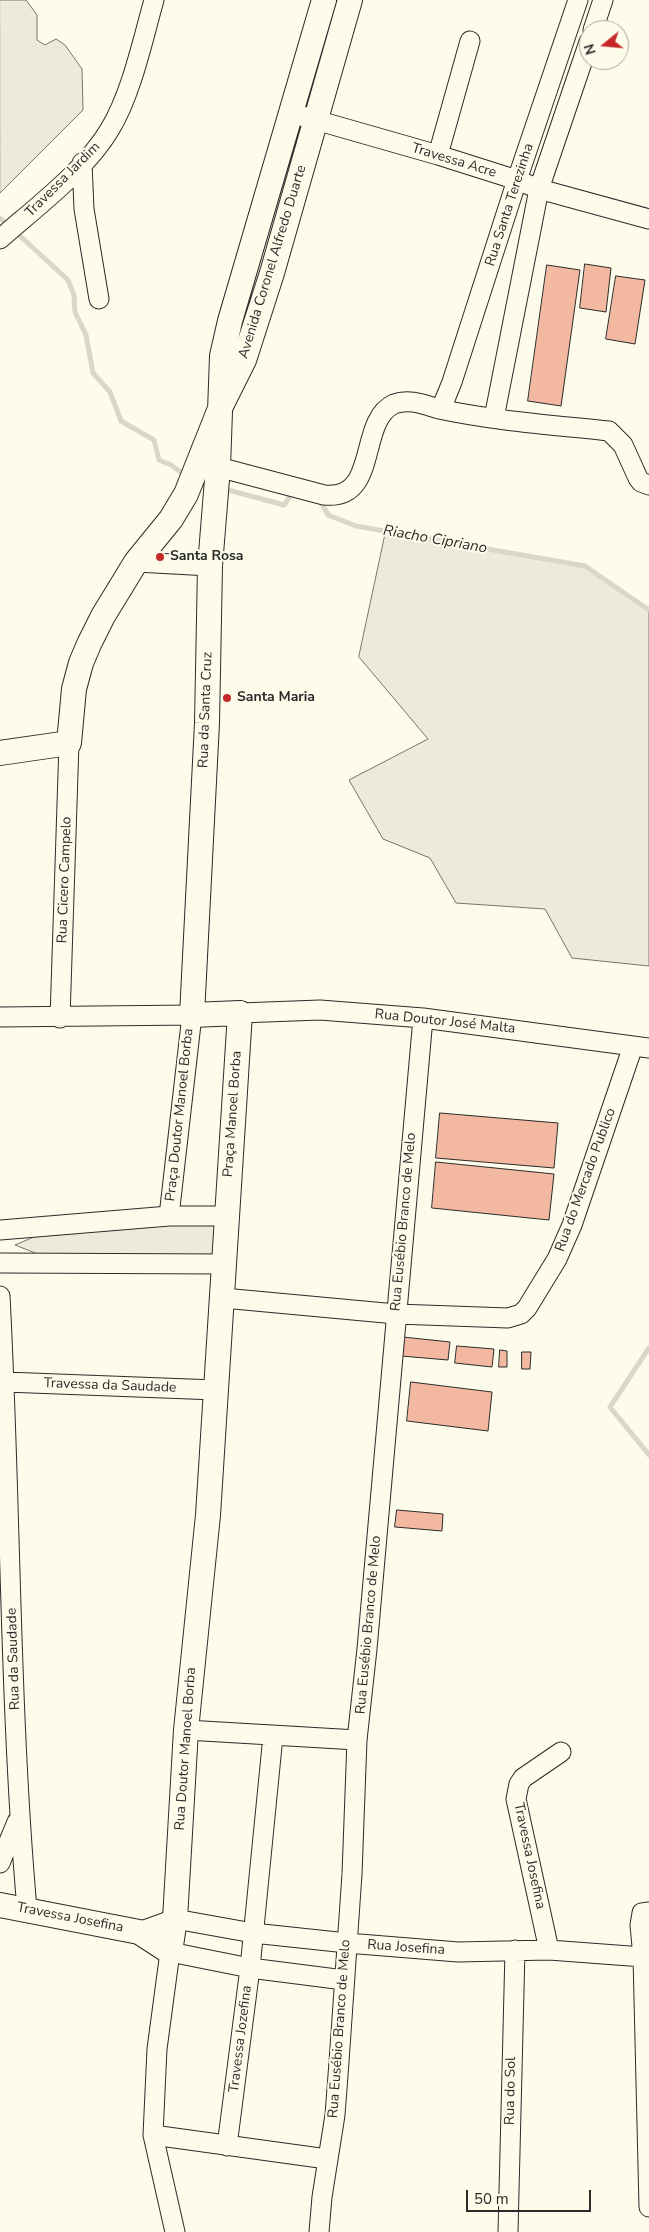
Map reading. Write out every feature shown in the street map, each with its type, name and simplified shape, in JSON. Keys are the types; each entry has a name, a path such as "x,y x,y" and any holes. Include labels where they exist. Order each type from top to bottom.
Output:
{"main road":[{"name":"Avenida Coronel Alfredo Duarte","path":"221,406 222,356 230,321 324,0"},
{"name":"Avenida Coronel Alfredo Duarte","path":"221,406 244,360 350,0"},
{"name":"Rua da Santa Cruz","path":"192,1015 206,723 210,566 221,406"},
{"path":"0,753 69,743 74,689 81,663 103,616 136,562 171,519 186,494 221,406"},
{"path":"192,1015 240,1013"},
{"name":"Praça Manoel Borba","path":"225,1264 226,1216 240,1013"},
{"name":"Rua Doutor Manoel Borba","path":"170,1952 175,1919 186,1730 208,1514 225,1264"},
{"name":"Travessa Josefina","path":"0,1904 139,1932"},
{"path":"139,1932 170,1952"}],"street":[{"name":"Travessa Jardim","path":"0,239 57,189 101,143 119,112 140,52 154,0"},
{"name":"Rua Santa Terezinha","path":"441,409 452,382 517,180 578,0"},
{"path":"596,20 603,0"},
{"path":"438,155 470,41"},
{"name":"Rua Santa Terezinha","path":"494,418 539,189 579,70"},
{"name":"Travessa Acre","path":"291,113 438,155 517,180 539,189 649,219"},
{"path":"82,163 84,209 99,299"},
{"path":"218,467 324,495 335,496 344,494 352,488 358,478 377,425 387,409 400,402 416,403 494,418 609,431 623,445 638,478 641,482 649,485"},
{"path":"136,562 210,566"},
{"name":"Rua Cicero Campelo","path":"60,1018 69,743"},
{"name":"Rua Doutor José Malta","path":"240,1013 320,1010 423,1018 641,1047"},
{"path":"0,1017 60,1018 192,1015"},
{"name":"Praça Doutor Manoel Borba","path":"169,1216 192,1015"},
{"name":"Rua Eusébio Branco de Melo","path":"319,2232 334,2114 352,1874 357,1740 367,1650 423,1018"},
{"name":"Rua do Mercado Publico","path":"223,1298 396,1314 514,1317 527,1308 557,1259 641,1047"},
{"path":"0,1230 169,1216 226,1216"},
{"path":"0,1263 225,1264"},
{"name":"Rua da Saudade","path":"0,1296 5,1382 19,1816 27,1909"},
{"name":"Travessa da Saudade","path":"5,1382 216,1390"},
{"path":"186,1730 357,1740"},
{"path":"253,1933 273,1736"},
{"name":"Travessa Josefina","path":"548,1950 516,1799 519,1784 523,1778 561,1752"},
{"name":"Rua da Saudade","path":"0,1863 19,1816"},
{"path":"649,1912 641,1916 647,2042 649,2207"},
{"path":"139,1932 175,1919"},
{"name":"Rua Josefina","path":"175,1919 253,1933 347,1943 458,1952 548,1950"},
{"name":"Travessa Jozefina","path":"227,2146 253,1933"},
{"name":"Rua do Sol","path":"508,2232 515,1950"},
{"path":"548,1950 644,1957"},
{"path":"170,1952 250,1968 344,1980"},
{"name":"Rua Doutor Manoel Borba","path":"170,1952 157,2049 153,2135 175,2232"},
{"path":"153,2135 327,2159"}],"shaded area":[{"path":"0,0 26,0 37,15 37,40 45,45 56,39 65,45 82,69 83,110 0,193"},
{"path":"386,531 585,566 649,610 649,966 572,958 545,909 456,903 430,858 383,839 349,780 428,739 359,657"},
{"path":"220,1221 217,1258 48,1258 15,1245 50,1230"}],"building":[{"path":"585,264 611,268 606,312 580,308"},
{"path":"547,265 580,270 561,406 528,401"},
{"path":"616,276 645,280 635,344 606,339"},
{"path":"440,1113 558,1123 554,1168 436,1158"},
{"path":"436,1162 554,1174 549,1220 432,1208"},
{"path":"403,1337 450,1342 448,1360 401,1356"},
{"path":"457,1346 494,1349 492,1367 455,1363"},
{"path":"500,1350 507,1351 507,1367 499,1367"},
{"path":"522,1352 531,1352 530,1369 522,1369"},
{"path":"411,1382 492,1392 488,1431 407,1421"},
{"path":"397,1510 443,1514 442,1531 395,1527"}],"waterway":[{"name":"Riacho Cipriano","path":"0,218 3,221"},
{"name":"Riacho Cipriano","path":"20,236 68,280 74,295 75,312 86,335 93,373 110,392 121,421 154,440 159,460 171,465 182,473"},
{"name":"Riacho Cipriano","path":"228,490 284,505 293,492"},
{"name":"Riacho Cipriano","path":"320,500 328,515 356,526 585,566 649,610"},
{"name":"Riacho Cipriano","path":"649,1348 610,1407 649,1455"}],"place":[{"name":"Santa Rosa","path":"160,557"},
{"name":"Santa Maria","path":"227,698"}]}
